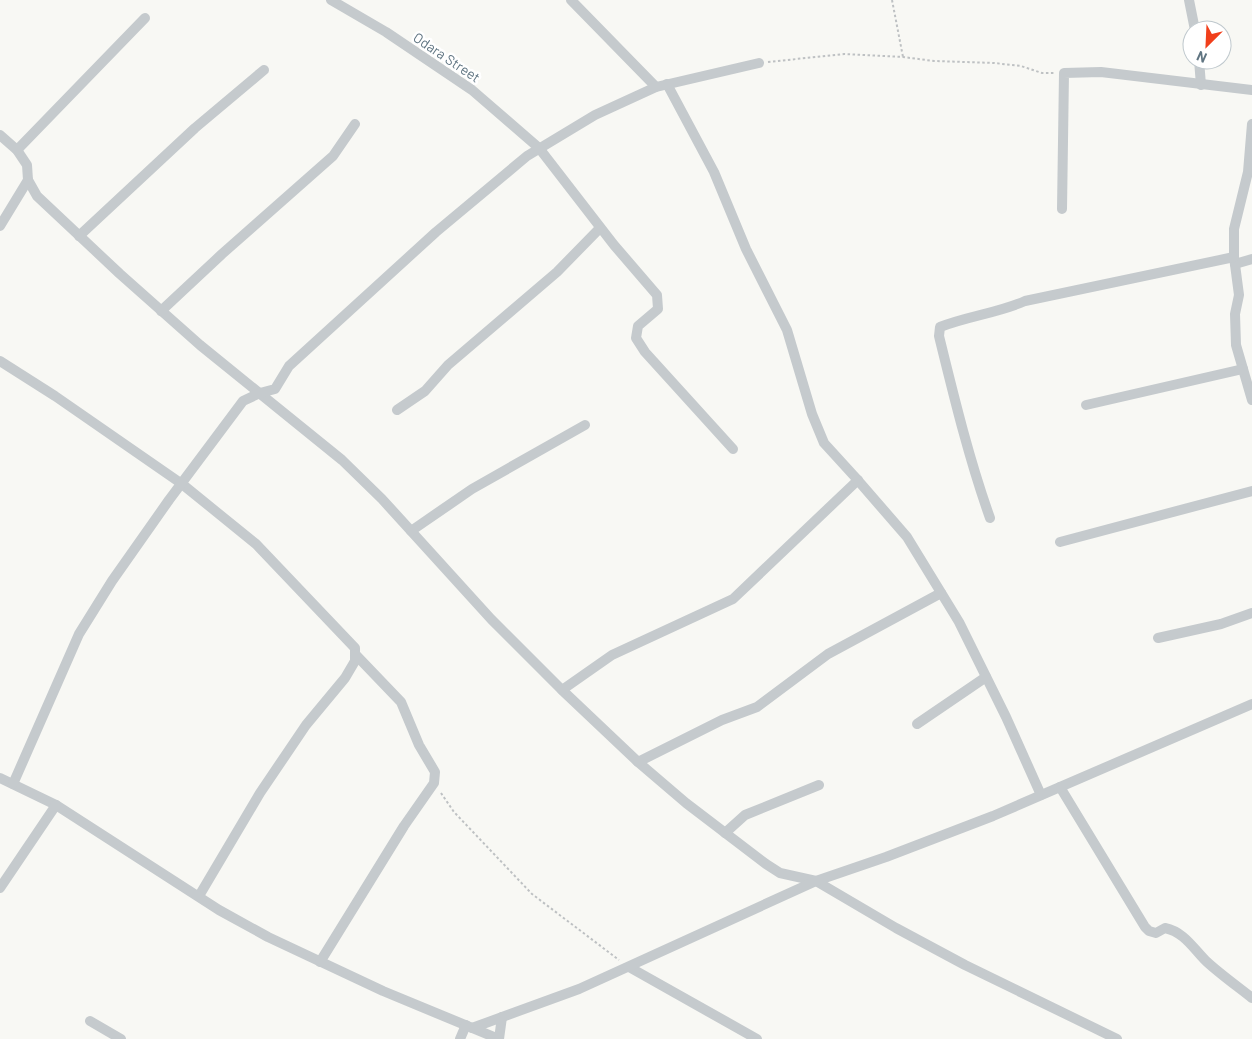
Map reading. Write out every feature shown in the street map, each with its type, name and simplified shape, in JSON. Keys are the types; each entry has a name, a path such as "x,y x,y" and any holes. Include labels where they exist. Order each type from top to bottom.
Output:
{"street":[{"name":"Odara Street","path":"330,0 386,32 472,90 540,148 600,228 657,296 658,309 638,326 636,338 645,352 733,449"},
{"path":"1189,0 1193,20"},
{"path":"574,1 656,86"},
{"path":"16,150 145,18"},
{"path":"13,784 79,634 112,581 243,401 260,393 275,389 290,366 436,232 526,156 595,115 656,86 759,64"},
{"path":"79,236 195,128 264,70"},
{"path":"1200,70 1201,85"},
{"path":"1062,209 1064,73 1101,72 1252,90"},
{"path":"667,84 714,172 746,249 787,330 812,414 824,443 907,537 959,622 1041,795"},
{"path":"161,311 222,254 333,156 355,124"},
{"path":"1251,394 1236,345 1235,314 1239,295 1235,261 1235,222 1248,172 1252,124"},
{"path":"0,135 16,150 27,165 28,180 37,196 200,345 342,460 382,499 491,619 562,690 660,782 780,873 816,881 964,965 1117,1039"},
{"path":"0,226 28,180"},
{"path":"397,410 425,391 448,365 557,272 600,228"},
{"path":"990,518 980,490 955,401 939,336 940,327 951,322 1007,309 1025,301 1252,259"},
{"path":"0,362 55,396 182,484 256,544 355,648 355,661 345,678 306,725 260,793 199,896"},
{"path":"1086,405 1243,369"},
{"path":"411,531 472,489 585,425"},
{"path":"562,690 620,650 733,599 858,480"},
{"path":"1060,542 1252,491"},
{"path":"638,762 722,720 757,706 828,654 941,593"},
{"path":"1158,638 1221,624 1252,613"},
{"path":"320,962 404,826 434,782 434,772 419,745 401,702 355,654"},
{"path":"917,724 986,677"},
{"path":"460,1039 469,1027 580,989 816,881 886,857 993,816 1252,704"},
{"path":"0,778 56,806 268,937 320,962 383,991 499,1039 502,1017"},
{"path":"725,833 745,815 819,785"},
{"path":"1060,787 1145,927 1149,931 1156,933 1165,928 1181,934 1207,962 1252,998"},
{"path":"0,888 56,806"},
{"path":"629,967 757,1039"},
{"path":"90,1021 121,1039"}],"path":[{"path":"892,0 903,57"},
{"path":"759,64 844,54 903,57 934,61 994,63 1021,66 1042,72 1064,73"},
{"path":"434,782 454,812 532,894 629,967"}]}
